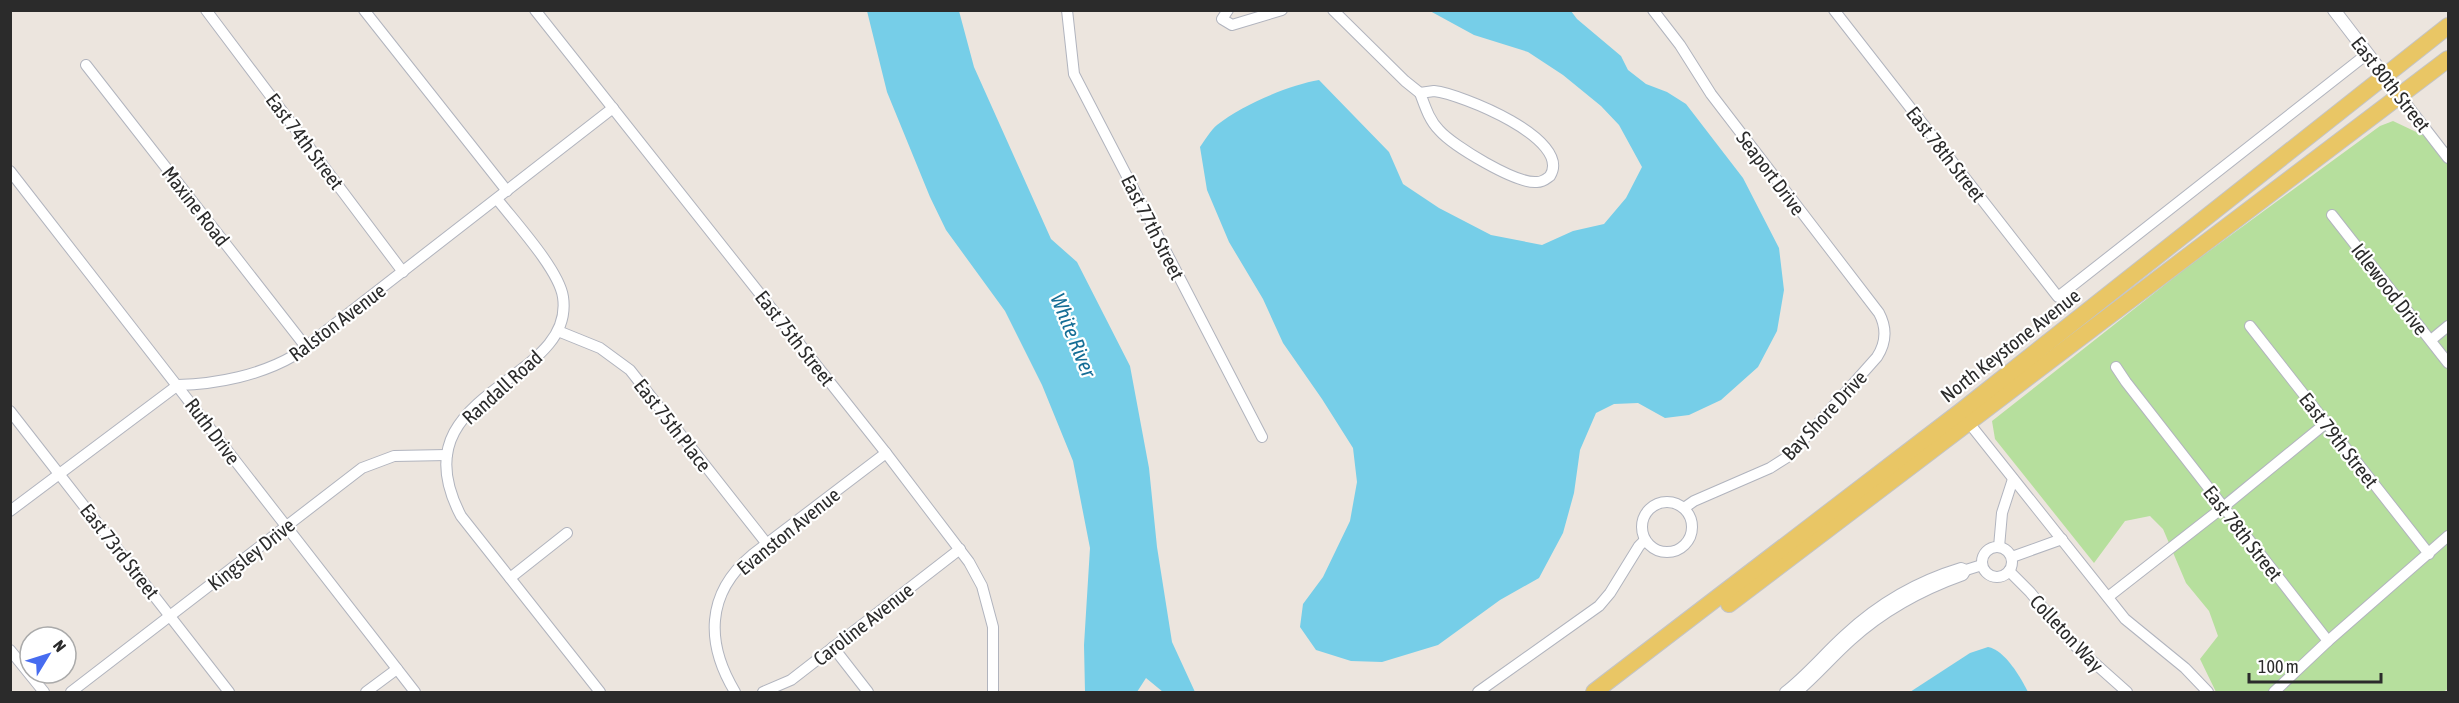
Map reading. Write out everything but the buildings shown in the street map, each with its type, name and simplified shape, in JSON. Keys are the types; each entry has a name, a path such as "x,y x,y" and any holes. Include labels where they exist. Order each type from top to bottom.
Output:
{"main road":[{"name":"North Keystone Avenue","path":"1594,693 1960,412 2448,26"},
{"name":"North Keystone Avenue","path":"1612,693 2448,59"}],"street":[{"name":"East 74th Street","path":"206,10 403,272"},
{"path":"364,10 507,191"},
{"name":"East 75th Street","path":"535,10 960,549 977,575 989,609 994,645 993,693"},
{"name":"East 77th Street","path":"1067,10 1074,74 1262,437"},
{"path":"1228,10 1222,19 1233,25 1282,10"},
{"path":"1334,10 1420,93 1438,130 1447,139 1488,165 1530,182 1542,181 1551,174 1554,163 1552,155 1519,126 1455,96 1434,91 1420,93"},
{"name":"Seaport Drive","path":"1653,10 1680,45 1711,94 1879,313 1885,337"},
{"name":"East 78th Street","path":"1834,10 2058,297"},
{"name":"East 80th Street","path":"2334,10 2447,154"},
{"name":"North Keystone Avenue","path":"2058,297 2367,54"},
{"name":"Maxine Road","path":"86,65 306,347"},
{"name":"Ralston Avenue","path":"178,385 251,374 276,365 306,347 613,108"},
{"name":"Ruth Drive","path":"10,171 416,693"},
{"name":"Randall Road","path":"497,199 558,282 563,307 558,331 546,348 466,415 453,436 447,456 446,472 453,501 461,516 600,693"},
{"name":"Idlewood Drive","path":"2332,215 2448,363"},
{"name":"East 79th Street","path":"2250,326 2428,555"},
{"path":"2431,340 2448,326"},
{"name":"East 75th Place","path":"558,331 600,348 630,370 767,544"},
{"name":"Bay Shore Drive","path":"1683,508 1770,468 1789,456 1874,361 1882,350 1885,337"},
{"name":"East 78th Street","path":"2116,367 2222,508 2328,641"},
{"path":"10,511 178,385"},
{"name":"East 73rd Street","path":"10,411 229,693"},
{"path":"1969,423 2125,619 2177,660 2208,693"},
{"path":"2108,597 2326,423"},
{"name":"Evanston Avenue","path":"735,693 716,652 714,636 717,608 735,572 767,544 886,453"},
{"name":"Kingsley Drive","path":"71,693 355,473 374,462 402,455 447,456"},
{"path":"1999,547 2002,513 2013,479"},
{"path":"1669,502 1683,508 1690,518 1691,536 1685,546 1674,552 1665,553 1654,549 1645,540 1642,525 1646,514 1651,508 1661,503 1669,502"},
{"path":"510,578 567,533"},
{"path":"2274,693 2328,641 2448,536"},
{"path":"2012,557 2062,539"},
{"path":"1478,693 1593,611 1610,593 1640,544 1645,540"},
{"path":"1999,547 2008,551 2012,557 2012,566 2004,576 1992,577 1986,573 1982,565 1983,556 1987,551 1999,547"},
{"name":"Caroline Avenue","path":"763,693 791,680 960,549"},
{"path":"1785,693 1844,636 1876,609 1936,576 1961,568 1966,570 1982,565"},
{"path":"1797,693 1872,622 1904,601 1963,575 1966,570"},
{"name":"Colleton Way","path":"2009,572 2030,592 2072,643 2127,693"},
{"path":"833,647 868,692"},
{"path":"10,650 44,693"},
{"path":"366,693 397,669"}],"green space":[{"path":"2393,121 2448,147 2448,689 2443,692 2216,692 2200,659 2218,636 2209,611 2186,583 2163,529 2150,516 2125,521 2094,563 1995,439 1992,421 2186,268 2380,126"}],"water":[{"name":"White River","path":"867,11 959,11 974,67 1051,239 1077,262 1130,366 1149,468 1157,547 1172,642 1195,692 1163,692 1146,678 1137,692 1085,692 1084,645 1090,548 1073,461 1042,385 1005,311 946,230 930,197 887,92"},
{"path":"1430,11 1571,11 1577,19 1621,56 1628,70 1646,84 1667,92 1686,104 1743,178 1779,248 1784,290 1777,331 1758,367 1721,400 1689,415 1665,418 1638,403 1614,404 1596,413 1580,450 1574,493 1563,533 1539,578 1500,600 1438,645 1382,662 1351,661 1316,650 1300,627 1303,604 1323,577 1350,521 1357,482 1353,448 1283,343 1263,299 1229,242 1207,190 1200,147 1215,127 1239,110 1280,91 1319,80 1389,152 1403,184 1439,208 1491,235 1542,245 1573,231 1604,224 1626,198 1642,167 1619,125 1601,106 1563,75 1528,52 1474,35"},
{"path":"1988,647 2006,659 2017,672 2028,692 1910,692 1970,653"}]}
